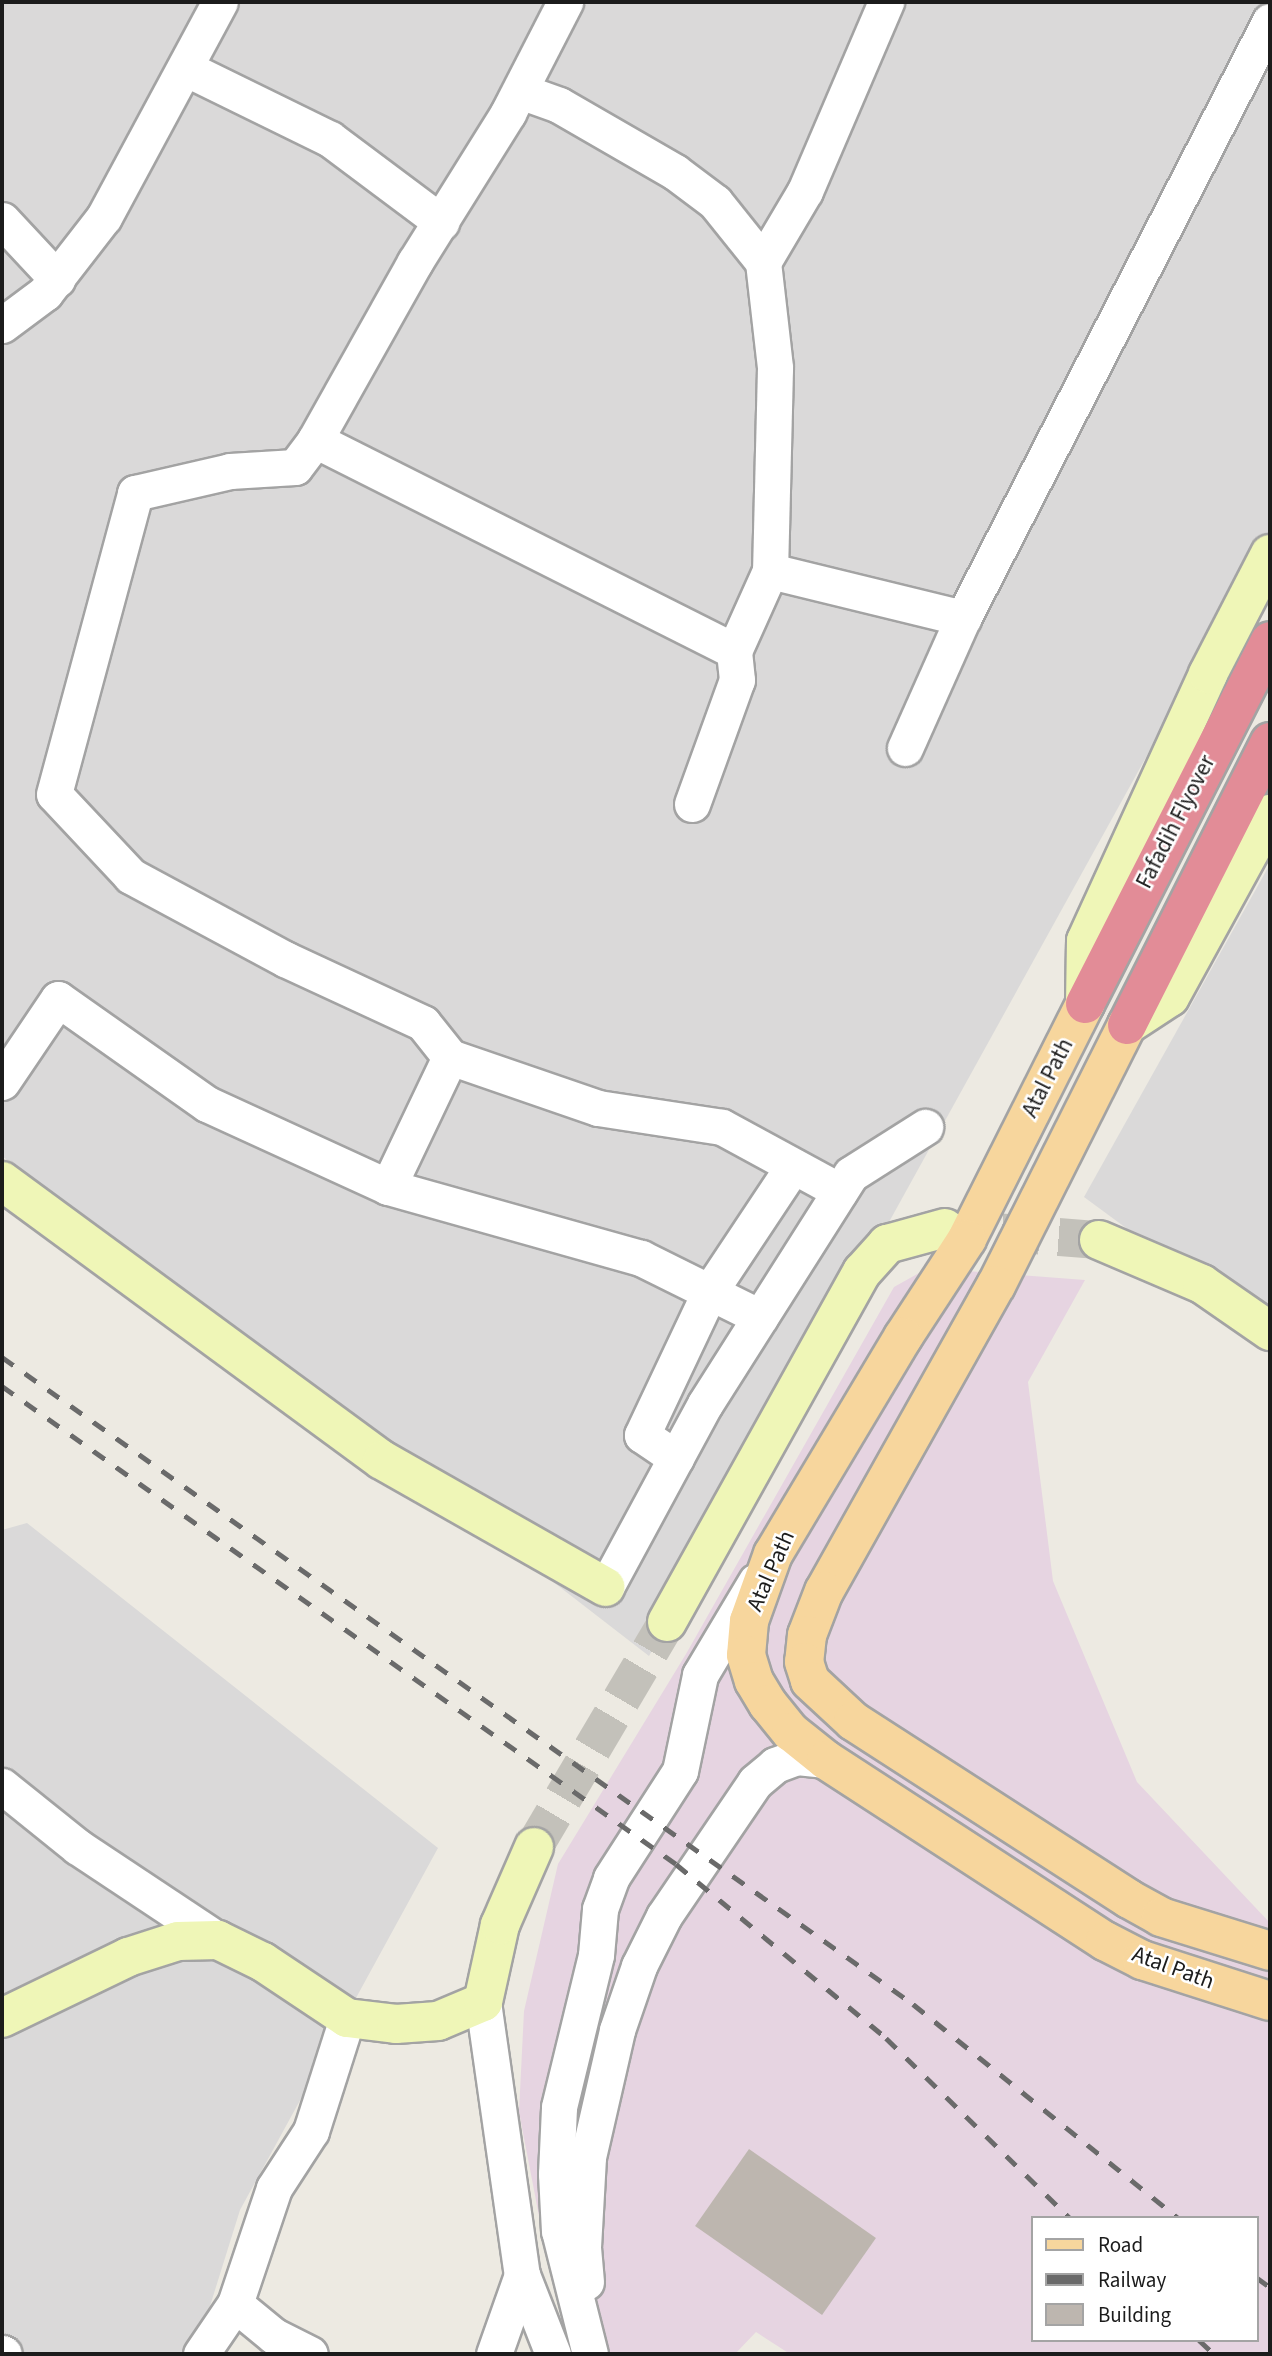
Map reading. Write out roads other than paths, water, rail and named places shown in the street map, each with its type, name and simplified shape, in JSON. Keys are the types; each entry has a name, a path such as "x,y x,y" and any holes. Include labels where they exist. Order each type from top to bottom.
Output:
{"highway":[{"name":"Fafadih Flyover","path":"1085,1004 1270,641"},
{"name":"Fafadih Flyover","path":"1128,1026 1270,742"}],"main road":[{"name":"Atal Path","path":"1085,1004 967,1239 903,1337 773,1554 749,1621 746,1655 768,1704 791,1732 826,1760 1105,1941 1154,1964 1270,2001"},
{"name":"Atal Path","path":"1128,1026 996,1285 824,1591 807,1635 804,1662 810,1681 853,1721 1129,1899 1161,1917 1270,1951"}],"street":[{"path":"2,326 45,293 104,216 220,2"},
{"path":"565,2 520,91 316,440 295,467 230,471 135,493 54,794 131,876 285,959 423,1023 450,1058 598,1108 722,1127 840,1191"},
{"path":"763,262 805,191 886,2"},
{"path":"905,748 963,618 1270,21"},
{"path":"185,68 330,139 441,222"},
{"path":"520,91 559,105 675,172 715,202 763,262 775,368 771,571 734,651 737,680 692,804"},
{"path":"2,220 57,279"},
{"path":"316,440 734,651"},
{"path":"1085,1004 1086,941 1208,674 1270,554"},
{"path":"771,571 963,618"},
{"path":"1128,1026 1170,997 1270,814"},
{"path":"2,1082 58,999 207,1104 388,1187 641,1258 760,1317"},
{"path":"388,1187 450,1058"},
{"path":"2,1181 382,1460 606,1587 676,1458 760,1317 851,1174 925,1127"},
{"path":"676,1458 642,1435 710,1291 793,1166"},
{"path":"667,1622 862,1272 887,1244 945,1228"},
{"path":"1100,1240 1202,1284 1270,1331"},
{"path":"590,2354 558,2231 556,2174 559,2107 594,1965 600,1909 611,1878 680,1771 706,1663 773,1554"},
{"path":"600,2354 583,2247 588,2157 617,2030 639,1966 664,1916 755,1782 775,1765 797,1757 826,1760"},
{"path":"2,1786 78,1846 218,1940 263,1962 347,2018 396,2024 438,2021 483,2002"},
{"path":"534,1847 500,1925 483,2002 523,2275 553,2354"},
{"path":"2,2018 128,1957 178,1941 218,1940"},
{"path":"201,2354 235,2304 274,2188 311,2132 347,2018"},
{"path":"494,2354 523,2275"},
{"path":"235,2304 274,2336 310,2354"}],"tunnel":[{"path":"945,1228 1099,1240"},
{"path":"534,1847 667,1622"}],"railway":[{"path":"2,1357 913,2004 1176,2216"},
{"path":"2,1386 676,1864 886,2038 1068,2216"},
{"path":"1258,2278 1270,2287"},
{"path":"1201,2342 1214,2354"}]}
